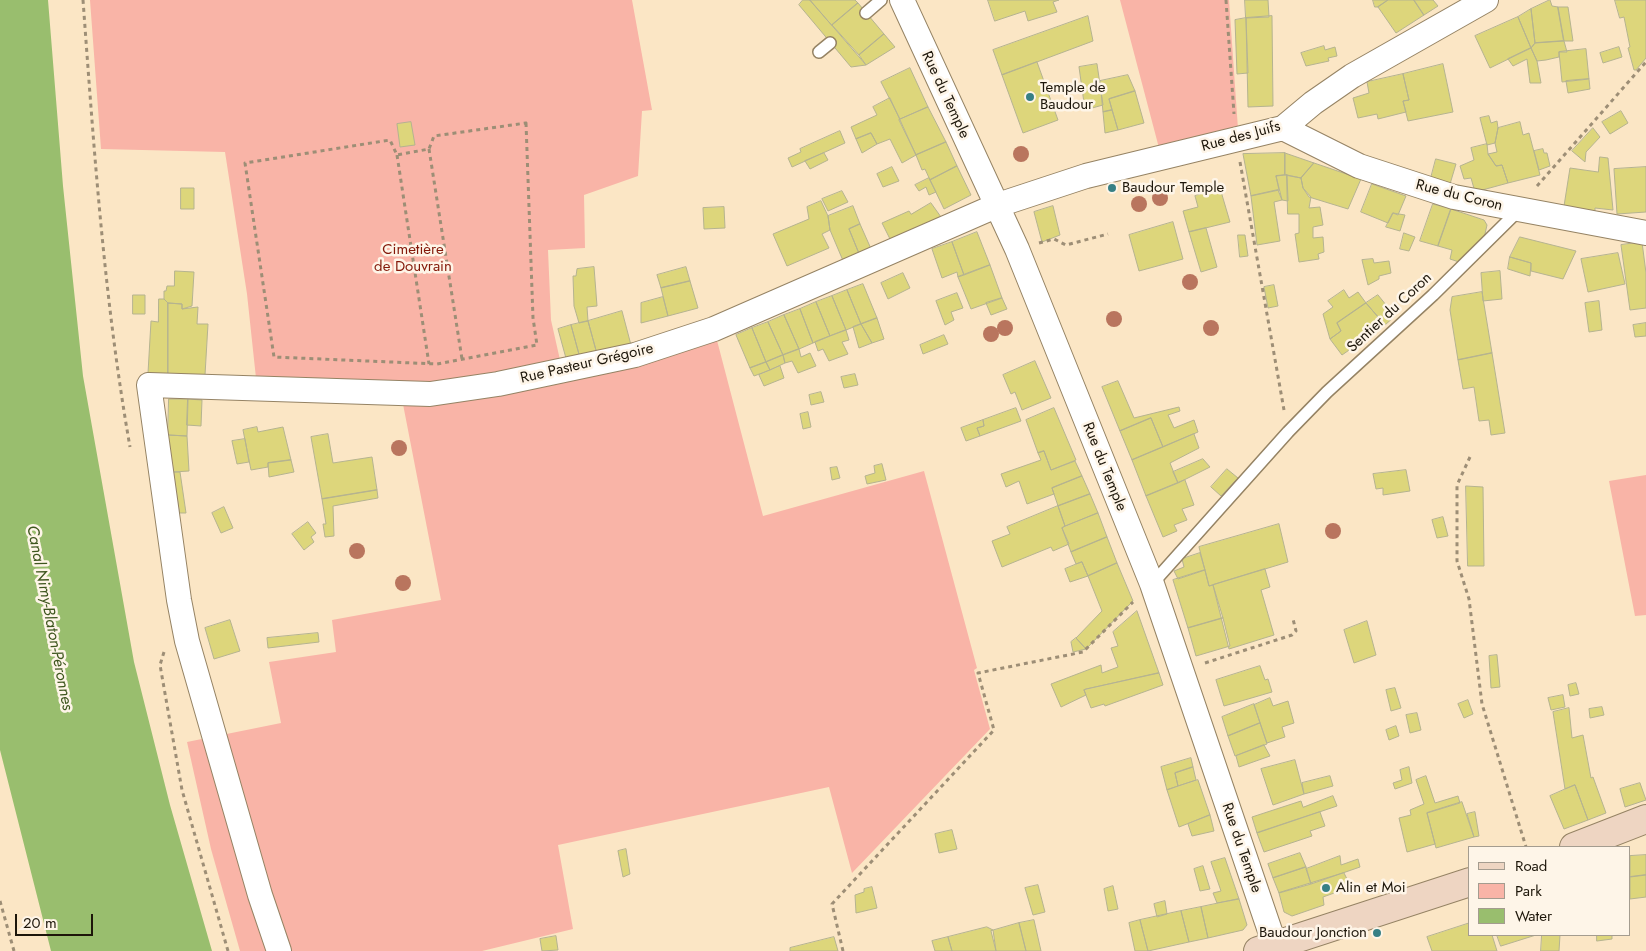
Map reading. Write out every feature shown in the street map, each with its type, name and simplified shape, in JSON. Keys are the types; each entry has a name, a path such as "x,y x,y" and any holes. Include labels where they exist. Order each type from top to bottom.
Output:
{"main road":[{"path":"1577,846 1646,819"},
{"path":"1268,950 1468,883"}],"street":[{"name":"Rue du Temple","path":"902,0 998,205 1152,584 1270,931 1268,950"},
{"name":"Rue des Juifs","path":"998,205 1086,176 1283,128 1313,103 1352,76 1486,0"},
{"name":"Rue du Coron","path":"1283,128 1338,156 1405,183 1454,197 1518,211 1646,234"},
{"name":"Rue Pasteur Grégoire","path":"279,951 260,896 187,641 179,600 149,385 430,394 562,372 635,354 714,329 998,205"}],"lane":[{"path":"866,13 881,0"},
{"path":"819,52 830,43"},
{"name":"Sentier du Coron","path":"1152,584 1288,432 1518,211"}],"path":[{"path":"84,0 96,181 120,390 132,456"},
{"path":"1226,0 1236,139 1288,432"},
{"path":"1518,211 1540,182 1646,62"},
{"path":"429,364 397,155 390,140 245,163 274,358 429,364 462,359 537,345 533,318 526,123 434,136 429,149 462,359"},
{"path":"397,155 429,149"},
{"path":"1016,249 1054,240 1066,245 1108,234"},
{"path":"1470,457 1457,485 1457,561 1469,599 1482,704 1526,846"},
{"path":"843,951 832,904 994,730 978,673 1083,652 1152,584"},
{"path":"1181,672 1292,635 1296,631 1293,619"},
{"path":"165,647 160,665 182,790 228,951"},
{"path":"0,901 14,951"}],"green space":[{"name":"Cimetière de Douvrain","path":"90,0 632,0 652,110 642,111 638,176 584,195 585,248 548,250 551,320 560,360 714,329 763,516 924,471 977,668 974,670 990,729 852,873 829,787 558,845 573,929 482,951 240,951 211,849 187,742 281,723 269,662 336,652 332,620 441,600 402,399 256,378 247,294 225,152 101,149"},
{"path":"1120,0 1229,0 1238,129 1159,148"},
{"path":"1646,475 1646,615 1635,616 1609,481"}],"water":[{"name":"Canal Nimy-Blaton-Péronnes","path":"0,0 48,0 63,186 83,376 134,662 170,805 212,951 51,951 0,750"}],"building":[{"path":"803,0 810,0 866,65 851,67 799,5"},
{"path":"810,0 855,0 858,3 832,25"},
{"path":"988,0 1059,0 1053,2 1057,12 1028,21 1025,11 995,21"},
{"path":"1245,0 1268,0 1269,17 1246,18"},
{"path":"1373,0 1388,0 1375,7"},
{"path":"1388,0 1414,0 1424,15 1396,33 1378,7"},
{"path":"1414,0 1433,0 1438,6 1424,15"},
{"path":"1550,0 1552,6 1558,7 1564,41 1535,43 1531,9"},
{"path":"1615,0 1646,0 1646,58 1636,70 1634,70 1628,48 1630,47 1624,17 1620,18"},
{"path":"858,3 884,34 859,55 832,25"},
{"path":"1558,7 1568,7 1573,41 1564,41"},
{"path":"1531,9 1535,43 1531,48 1518,17"},
{"path":"1088,16 1093,41 1002,75 993,50"},
{"path":"1272,16 1273,106 1248,107 1246,18"},
{"path":"1518,17 1531,48 1490,68 1475,36"},
{"path":"1246,18 1248,73 1237,74 1235,20"},
{"path":"884,34 895,47 866,65 859,55"},
{"path":"1564,41 1567,52 1559,52 1559,57 1546,60 1537,61 1531,48 1535,43"},
{"path":"1324,46 1325,50 1335,47 1337,56 1328,58 1329,61 1306,66 1301,53"},
{"path":"1619,47 1622,57 1603,63 1600,53"},
{"path":"1531,48 1537,61 1541,83 1530,83 1527,59 1513,66 1508,59"},
{"path":"1586,49 1589,79 1562,82 1559,52"},
{"name":"Temple de Baudour","path":"1037,62 1058,120 1023,133 1002,75"},
{"path":"1097,64 1103,105 1085,110 1079,67"},
{"path":"1443,64 1453,112 1408,121 1403,101 1409,100 1403,74"},
{"path":"910,68 928,107 900,119 881,82"},
{"path":"1403,74 1409,100 1403,101 1406,112 1378,119 1377,114 1358,118 1353,98 1369,93 1367,82"},
{"path":"1128,75 1135,91 1109,99 1112,110 1103,112 1100,81"},
{"path":"1589,79 1590,89 1568,93 1566,81"},
{"path":"1135,91 1144,123 1118,130 1109,99"},
{"path":"890,98 916,155 902,163 890,139 877,144 871,133 856,139 851,127 877,115 873,107"},
{"path":"928,107 946,142 916,155 899,120"},
{"path":"1112,110 1118,130 1105,133 1103,112"},
{"path":"1621,111 1628,123 1610,134 1602,122"},
{"path":"1489,116 1491,123 1497,121 1498,128 1495,143 1487,145 1480,118"},
{"path":"411,122 415,145 400,147 397,124"},
{"path":"1520,122 1523,135 1529,133 1540,175 1508,183 1502,165 1496,166 1488,154 1497,152 1495,143 1498,128"},
{"path":"1593,128 1600,137 1586,152 1585,162 1572,151"},
{"path":"840,131 845,143 792,167 788,158 801,152 800,149"},
{"path":"871,133 877,144 862,153 856,139"},
{"path":"946,142 957,166 930,180 925,169 922,170 916,155"},
{"path":"1487,144 1488,154 1496,166 1502,165 1508,183 1475,192 1471,178 1464,179 1460,166 1474,160 1471,148"},
{"path":"1543,149 1544,153 1547,153 1550,166 1539,170 1534,151"},
{"path":"824,153 828,160 810,169 805,161"},
{"path":"1285,153 1314,163 1301,178 1285,175"},
{"path":"1285,153 1285,175 1276,176 1279,190 1251,196 1243,154"},
{"path":"1600,157 1608,158 1613,210 1595,208 1595,211 1564,206 1570,168 1598,172"},
{"path":"1436,159 1456,164 1450,184 1431,178"},
{"path":"1314,163 1361,179 1348,209 1309,197 1303,188 1301,178"},
{"path":"957,166 971,195 944,209 930,180"},
{"path":"892,167 899,181 883,187 877,174"},
{"path":"1646,167 1646,212 1617,214 1614,169"},
{"path":"1287,175 1288,201 1282,200 1276,176"},
{"path":"1287,175 1301,178 1303,188 1311,197 1309,208 1320,207 1323,225 1313,227 1313,238 1323,237 1324,252 1318,254 1319,259 1299,262 1295,234 1299,233 1299,214 1288,214"},
{"path":"929,178 936,192 929,195 926,187 919,191 915,185"},
{"path":"1372,184 1406,196 1398,215 1393,213 1388,223 1361,212"},
{"path":"181,188 194,188 194,209 181,209"},
{"path":"1220,188 1230,222 1189,232 1183,211 1198,207 1195,196"},
{"path":"1278,190 1282,200 1274,202 1280,241 1257,245 1251,196"},
{"path":"842,191 848,202 828,211 822,199"},
{"path":"821,201 828,216 830,230 822,234 829,248 787,266 773,234 809,219 807,207"},
{"path":"931,203 941,217 892,243 882,223 909,211 911,214"},
{"path":"1433,204 1451,209 1438,246 1420,241"},
{"path":"853,206 860,224 849,229 860,256 844,263 830,230 828,216"},
{"path":"1053,206 1060,235 1042,242 1034,212"},
{"path":"724,207 725,228 704,229 703,208"},
{"path":"1451,209 1484,220 1487,225 1483,243 1459,262 1450,259 1452,250 1438,246"},
{"path":"1393,213 1405,215 1400,231 1386,227"},
{"path":"1173,222 1183,259 1139,271 1129,235"},
{"path":"860,224 872,251 860,256 849,229"},
{"path":"1206,228 1217,267 1201,272 1189,232"},
{"path":"977,232 990,265 964,275 952,242"},
{"path":"1404,233 1415,237 1409,251 1400,249"},
{"path":"1238,235 1245,235 1248,256 1240,257"},
{"path":"1520,237 1576,251 1563,279 1531,271 1531,263 1510,257"},
{"path":"952,242 964,275 958,277 957,272 942,278 932,249"},
{"path":"1642,242 1646,273 1646,308 1630,310 1621,245"},
{"path":"1618,253 1625,284 1588,292 1581,259"},
{"path":"1510,257 1531,263 1530,276 1508,269"},
{"path":"1373,259 1374,263 1389,261 1391,273 1379,276 1379,279 1368,285 1362,260"},
{"path":"990,265 1002,298 971,309 958,277"},
{"path":"594,267 597,306 587,307 588,321 579,323 574,306 573,276 576,276 577,269"},
{"path":"686,267 690,281 661,288 657,275"},
{"path":"175,271 194,272 192,306 182,309 182,304 168,303 164,299 164,291 166,291 167,286 174,286"},
{"path":"1500,271 1502,299 1483,301 1481,273"},
{"path":"903,273 910,288 888,299 881,283"},
{"path":"690,281 698,308 668,316 661,288"},
{"path":"863,284 877,318 861,324 847,290"},
{"path":"1274,285 1278,306 1268,308 1264,287"},
{"path":"847,290 861,324 846,330 832,296"},
{"path":"1344,290 1349,298 1358,292 1366,303 1337,323 1341,331 1330,339 1323,314 1333,307 1328,301"},
{"path":"1482,292 1492,353 1458,360 1450,310 1452,297"},
{"path":"957,293 963,308 951,312 954,320 945,325 936,301"},
{"path":"133,295 145,295 145,314 133,314"},
{"path":"1378,295 1395,316 1385,325 1366,303"},
{"path":"832,296 846,330 830,336 816,302"},
{"path":"663,297 668,316 641,323 641,303"},
{"path":"1002,298 1007,309 991,315 986,303"},
{"path":"159,299 164,299 168,303 168,374 148,373 151,321 158,322"},
{"path":"1599,301 1602,330 1589,332 1585,303"},
{"path":"816,302 830,336 813,343 800,309"},
{"path":"168,303 182,304 182,309 198,307 197,324 208,324 205,375 168,374"},
{"path":"1366,303 1385,325 1342,355 1330,339 1341,331 1337,323"},
{"path":"800,309 813,343 799,349 784,315"},
{"path":"622,311 631,345 597,354 588,321"},
{"path":"784,315 799,349 783,355 768,322"},
{"path":"877,318 884,339 872,343 861,324"},
{"path":"588,321 597,354 580,358 571,325"},
{"path":"768,322 783,355 766,362 752,328"},
{"path":"1646,323 1646,336 1635,337 1633,325"},
{"path":"861,324 872,343 859,348 853,327"},
{"path":"571,325 580,358 567,362 558,329"},
{"path":"752,328 766,362 750,368 736,335"},
{"path":"846,330 849,340 842,342 848,354 829,361 823,349 818,351 815,342"},
{"path":"944,335 948,344 923,354 920,345"},
{"path":"799,349 801,357 810,353 816,366 798,373 792,361 785,363 783,355"},
{"path":"1492,353 1505,433 1491,435 1489,420 1479,421 1474,387 1463,389 1458,360"},
{"path":"783,355 785,363 770,370 766,362"},
{"path":"1035,361 1051,398 1022,410 1015,392 1011,394 1003,375"},
{"path":"766,362 770,370 754,376 750,368"},
{"path":"780,366 784,378 764,386 759,375"},
{"path":"855,374 858,385 844,388 841,377"},
{"path":"1118,381 1134,418 1179,407 1180,411 1168,415 1174,428 1194,420 1198,432 1163,447 1151,418 1120,431 1102,387"},
{"path":"821,392 824,402 811,405 809,395"},
{"path":"169,399 188,399 187,436 168,435"},
{"path":"188,399 202,400 201,426 187,425"},
{"path":"1016,408 1021,421 980,436 977,428 984,426 983,420"},
{"path":"1054,408 1076,460 1051,470 1044,451 1038,453 1026,420"},
{"path":"808,412 811,427 803,429 800,414"},
{"path":"1151,418 1163,447 1132,460 1120,431"},
{"path":"983,420 984,426 977,428 980,436 966,441 961,428"},
{"path":"257,427 258,432 283,427 291,460 268,463 268,467 251,470 243,430"},
{"path":"328,434 333,463 372,457 377,490 322,499 311,437"},
{"path":"1194,434 1199,448 1170,463 1178,483 1146,496 1132,460"},
{"path":"168,435 187,436 189,471 174,472"},
{"path":"245,439 249,462 237,464 232,441"},
{"path":"1044,451 1051,470 1075,461 1082,476 1052,488 1054,494 1027,504 1019,481 1006,487 1001,474 1041,460 1038,453"},
{"path":"1203,459 1210,467 1178,483 1173,472"},
{"path":"291,460 294,472 269,477 268,463"},
{"path":"882,464 886,480 867,484 865,476 875,473 874,466"},
{"path":"837,467 840,478 832,480 830,468"},
{"path":"1227,469 1238,478 1221,496 1211,487"},
{"path":"1406,470 1410,491 1383,495 1383,488 1376,489 1373,474"},
{"path":"174,472 180,472 186,513 180,513"},
{"path":"1082,476 1090,494 1058,506 1052,488"},
{"path":"1185,480 1194,505 1182,509 1187,520 1174,525 1177,531 1163,537 1146,496"},
{"path":"1466,486 1483,487 1484,566 1468,566"},
{"path":"377,490 378,498 333,506 334,536 325,537 323,524 326,524 322,499"},
{"path":"1090,494 1098,513 1065,526 1058,506"},
{"path":"1058,506 1065,526 1062,528 1069,544 1053,551 1051,547 1002,567 992,541 1010,534 1007,527"},
{"path":"224,507 233,528 221,533 212,513"},
{"path":"1098,513 1107,537 1071,552 1062,528"},
{"path":"1443,517 1448,536 1437,538 1432,520"},
{"path":"308,522 316,533 311,537 314,542 304,550 292,534"},
{"path":"1279,524 1288,562 1209,586 1199,547"},
{"path":"1107,537 1117,563 1088,576 1082,562 1076,564 1071,552"},
{"path":"1200,553 1205,570 1178,579 1174,571 1184,567 1182,559"},
{"path":"1082,562 1088,576 1070,582 1065,569"},
{"path":"1117,563 1133,601 1086,649 1076,638 1102,611 1088,576"},
{"path":"1265,569 1270,587 1261,590 1274,635 1229,649 1213,585"},
{"path":"1205,570 1209,586 1213,585 1223,618 1188,628 1173,580"},
{"path":"1137,611 1159,673 1086,689 1084,690 1086,695 1061,707 1051,684 1101,665 1102,673 1118,667 1111,648 1118,646 1113,632"},
{"path":"1223,618 1230,646 1196,656 1188,628"},
{"path":"230,620 240,651 214,659 205,628"},
{"path":"1367,621 1376,655 1354,663 1344,630"},
{"path":"318,633 319,642 268,648 267,638"},
{"path":"1076,638 1086,649 1073,652 1071,642"},
{"path":"1497,655 1500,687 1491,688 1489,656"},
{"path":"1260,666 1265,680 1268,679 1272,692 1224,706 1216,680"},
{"path":"1159,673 1163,685 1105,706 1104,704 1091,708 1084,690"},
{"path":"1576,683 1579,694 1570,696 1568,685"},
{"path":"1395,688 1401,708 1391,711 1386,690"},
{"path":"1563,695 1565,707 1551,710 1548,698"},
{"path":"1270,698 1273,706 1288,701 1294,723 1282,727 1285,737 1267,743 1254,705"},
{"path":"1468,700 1473,714 1464,718 1458,704"},
{"path":"1254,704 1260,723 1228,736 1222,717"},
{"path":"1602,707 1604,715 1590,718 1589,709"},
{"path":"1569,708 1572,738 1583,735 1591,778 1593,777 1606,813 1588,820 1575,785 1565,789 1553,712"},
{"path":"1417,713 1421,730 1410,733 1406,715"},
{"path":"1260,723 1267,744 1235,756 1228,736"},
{"path":"1396,726 1399,736 1389,740 1386,730"},
{"path":"1264,745 1270,756 1239,767 1236,756"},
{"path":"1191,758 1193,767 1175,773 1178,786 1167,790 1161,767"},
{"path":"1295,760 1304,794 1273,805 1261,769"},
{"path":"1193,767 1196,780 1178,786 1175,773"},
{"path":"1409,767 1412,783 1395,789 1393,783 1402,780 1400,770"},
{"path":"1330,776 1333,786 1304,794 1302,783"},
{"path":"1426,776 1435,803 1458,796 1460,803 1427,813 1435,844 1407,852 1399,818 1411,815 1410,810 1424,804 1416,780"},
{"path":"1198,780 1210,815 1179,827 1167,790"},
{"path":"1640,783 1646,800 1625,807 1620,789"},
{"path":"1575,785 1588,820 1564,829 1550,796"},
{"path":"1333,796 1337,806 1257,833 1252,817 1301,801 1303,807"},
{"path":"1462,802 1474,837 1436,848 1427,813"},
{"path":"1320,812 1325,826 1310,831 1312,836 1264,852 1257,833"},
{"path":"1475,812 1479,836 1474,837 1467,814"},
{"path":"1210,815 1214,831 1192,836 1188,824"},
{"path":"952,830 957,849 939,853 935,834"},
{"path":"626,849 630,874 623,877 618,851"},
{"path":"1300,853 1306,867 1273,878 1268,864"},
{"path":"1646,855 1646,875 1631,877 1631,856"},
{"path":"1340,856 1341,865 1358,859 1360,867 1311,884 1306,869"},
{"path":"1225,858 1239,899 1217,903 1213,893 1221,891 1211,862"},
{"path":"1203,866 1210,889 1200,891 1194,869"},
{"path":"1306,867 1311,884 1279,893 1273,878"},
{"path":"1344,873 1351,887 1323,897 1324,905 1292,916 1284,912 1279,893"},
{"path":"1646,875 1646,897 1631,899 1631,877"},
{"path":"1038,885 1045,912 1033,915 1025,888"},
{"path":"1113,886 1118,909 1108,911 1104,889"},
{"path":"872,887 877,908 856,913 855,895 864,892 864,889"},
{"path":"1239,899 1247,925 1243,930 1208,938 1201,907"},
{"path":"1165,901 1167,914 1157,917 1154,904"},
{"path":"1201,907 1208,938 1189,942 1181,911"},
{"path":"1181,911 1189,942 1148,951 1140,920"},
{"path":"1034,920 1041,951 1026,951 1019,923"},
{"path":"1140,920 1148,951 1135,951 1129,923"},
{"path":"1019,923 1026,951 996,951 991,931"},
{"path":"1468,924 1468,936 1492,936 1497,951 1432,951 1427,937"},
{"path":"987,927 993,930 996,951 952,951 948,937"},
{"path":"556,936 558,950 542,951 540,939"},
{"path":"1497,936 1533,936 1501,946"},
{"path":"1542,936 1560,936 1559,951 1541,951"},
{"path":"1597,936 1612,936 1612,939 1597,941"},
{"path":"834,937 838,951 790,951 790,948"},
{"path":"948,937 952,951 935,951 932,941"}],"place":[{"name":"Temple de Baudour","path":"1030,97"},
{"name":"Baudour Temple","path":"1112,188"},
{"name":"Alin et Moi","path":"1326,888"},
{"name":"Baudour Jonction","path":"1377,933"}]}
